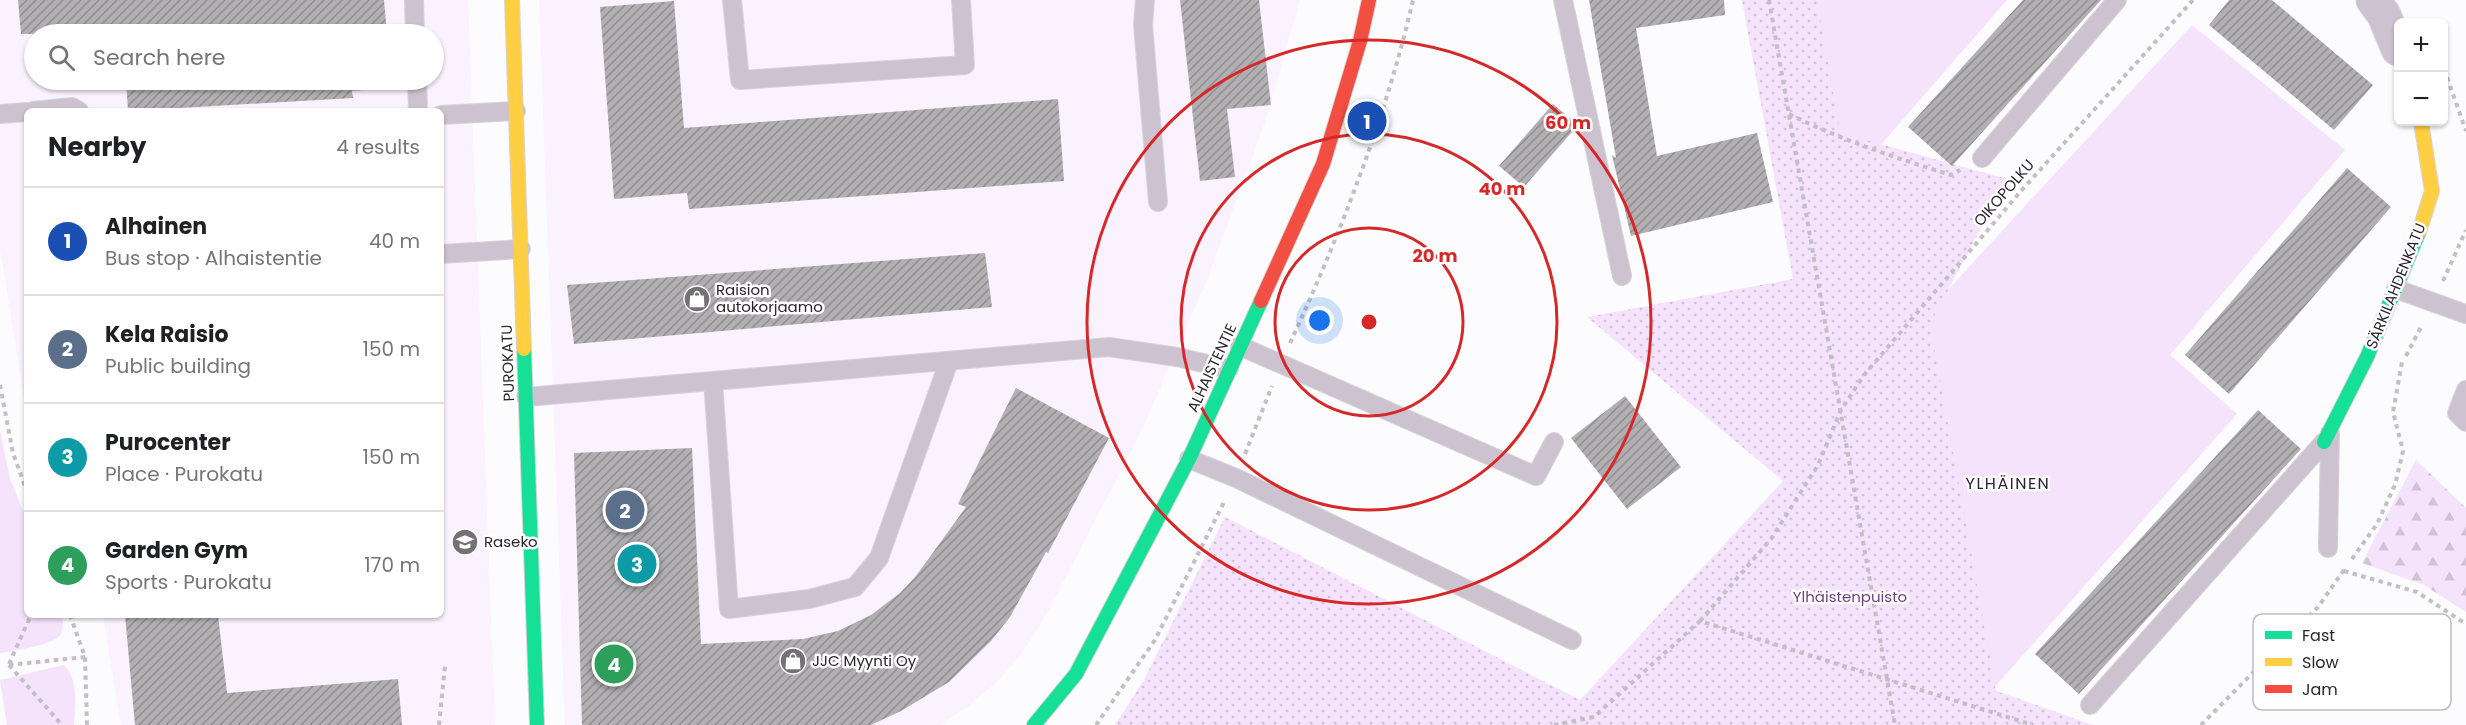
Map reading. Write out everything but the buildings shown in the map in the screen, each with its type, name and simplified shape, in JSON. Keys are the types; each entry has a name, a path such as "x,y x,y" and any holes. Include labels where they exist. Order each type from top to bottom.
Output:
{"street":[{"name":"PUROKATU","path":"512,0 537,725"},
{"name":"ALHAISTENTIE","path":"1034,725 1076,674 1189,459 1323,164 1360,41 1369,0"},
{"path":"2373,0 2384,15 2394,39"},
{"name":"SÄRKILAHDENKATU","path":"2327,435 2367,357 2416,242 2432,191 2422,126"}],"lane":[{"path":"414,0 415,24"},
{"path":"732,0 740,80 965,65 961,0"},
{"path":"1145,0 1143,25 1158,202"},
{"path":"1563,0 1622,276"},
{"path":"1982,158 2117,0"},
{"path":"417,90 418,108"},
{"path":"444,115 516,111"},
{"path":"0,114 24,112"},
{"path":"444,254 521,249"},
{"path":"2396,289 2466,314"},
{"path":"1240,346 1536,476 1554,442"},
{"path":"526,397 1109,347 1177,357 1229,369"},
{"path":"713,381 729,609 808,599 855,587 879,558 949,361"},
{"path":"2466,390 2457,413 2466,422"},
{"path":"2327,435 2328,548"},
{"path":"2090,705 2327,435"},
{"path":"1189,459 1236,478 1572,640"}],"path":[{"path":"1769,0 1895,725"},
{"name":"OIKOPOLKU","path":"1554,725 1594,717 1700,621 1771,539 1818,465 1841,410 1864,375 2021,191 2193,0"},
{"path":"2445,72 2466,131"},
{"path":"1789,114 1838,137 1951,175 1982,158"},
{"path":"2311,614 2378,524 2395,485 2403,451 2393,412 2402,363 2433,303 2466,230"},
{"path":"0,385 3,414 24,484"},
{"path":"2344,571 2417,592 2451,614"},
{"path":"2451,614 2466,624"},
{"path":"9,665 30,618"},
{"path":"71,618 85,657 87,725"},
{"path":"1700,621 2033,725"},
{"path":"9,665 85,657"},
{"path":"9,665 62,725"},
{"path":"439,725 445,666"},
{"path":"2201,725 2253,673"}],"shaded area":[{"path":"0,0 468,0 495,725 121,725 103,618 444,618 444,108 24,108 24,398 0,248"},
{"path":"539,0 1300,0 1265,122 1207,280 1140,434 1044,619 1022,653 997,682 940,725 565,725"}],"green space":[{"name":"Ylhäistenpuisto","path":"1742,0 1817,0 1840,133 2007,179 1930,324 1996,691 2093,725 1115,725 1144,680 1225,517 1580,700 1783,481 1587,317 1793,279"},
{"path":"1781,0 2007,0 1871,156 1827,133"},
{"path":"2192,25 2345,150 2170,355 2237,414 1984,699 1873,371"},
{"path":"0,431 10,478 24,513 24,618 62,618 63,629 57,638 50,642 0,653"},
{"path":"2416,460 2466,508 2466,612 2424,585 2362,563"},
{"path":"64,665 74,685 74,725 7,725 0,680"}],"traffic: fast":[{"path":"2324,442 2367,357 2419,232"},
{"path":"1034,725 1076,674 1189,459 1261,301"},
{"path":"524,349 537,725"}],"traffic: slow":[{"path":"512,0 524,349"},
{"path":"2419,232 2432,191 2422,126"}],"traffic: jam":[{"path":"1261,301 1323,164 1360,41 1369,0"}],"place":[{"name":"Alhainen","path":"1367,121"},
{"name":"Raision autokorjaamo","path":"697,299"},
{"name":"Kela Raisio","path":"625,510"},
{"name":"Raseko","path":"465,542"},
{"name":"Purocenter","path":"637,564"},
{"name":"JJC Myynti Oy","path":"793,661"},
{"name":"Garden Gym","path":"614,664"}],"district":[{"name":"YLHÄINEN","path":"2008,483"}]}
